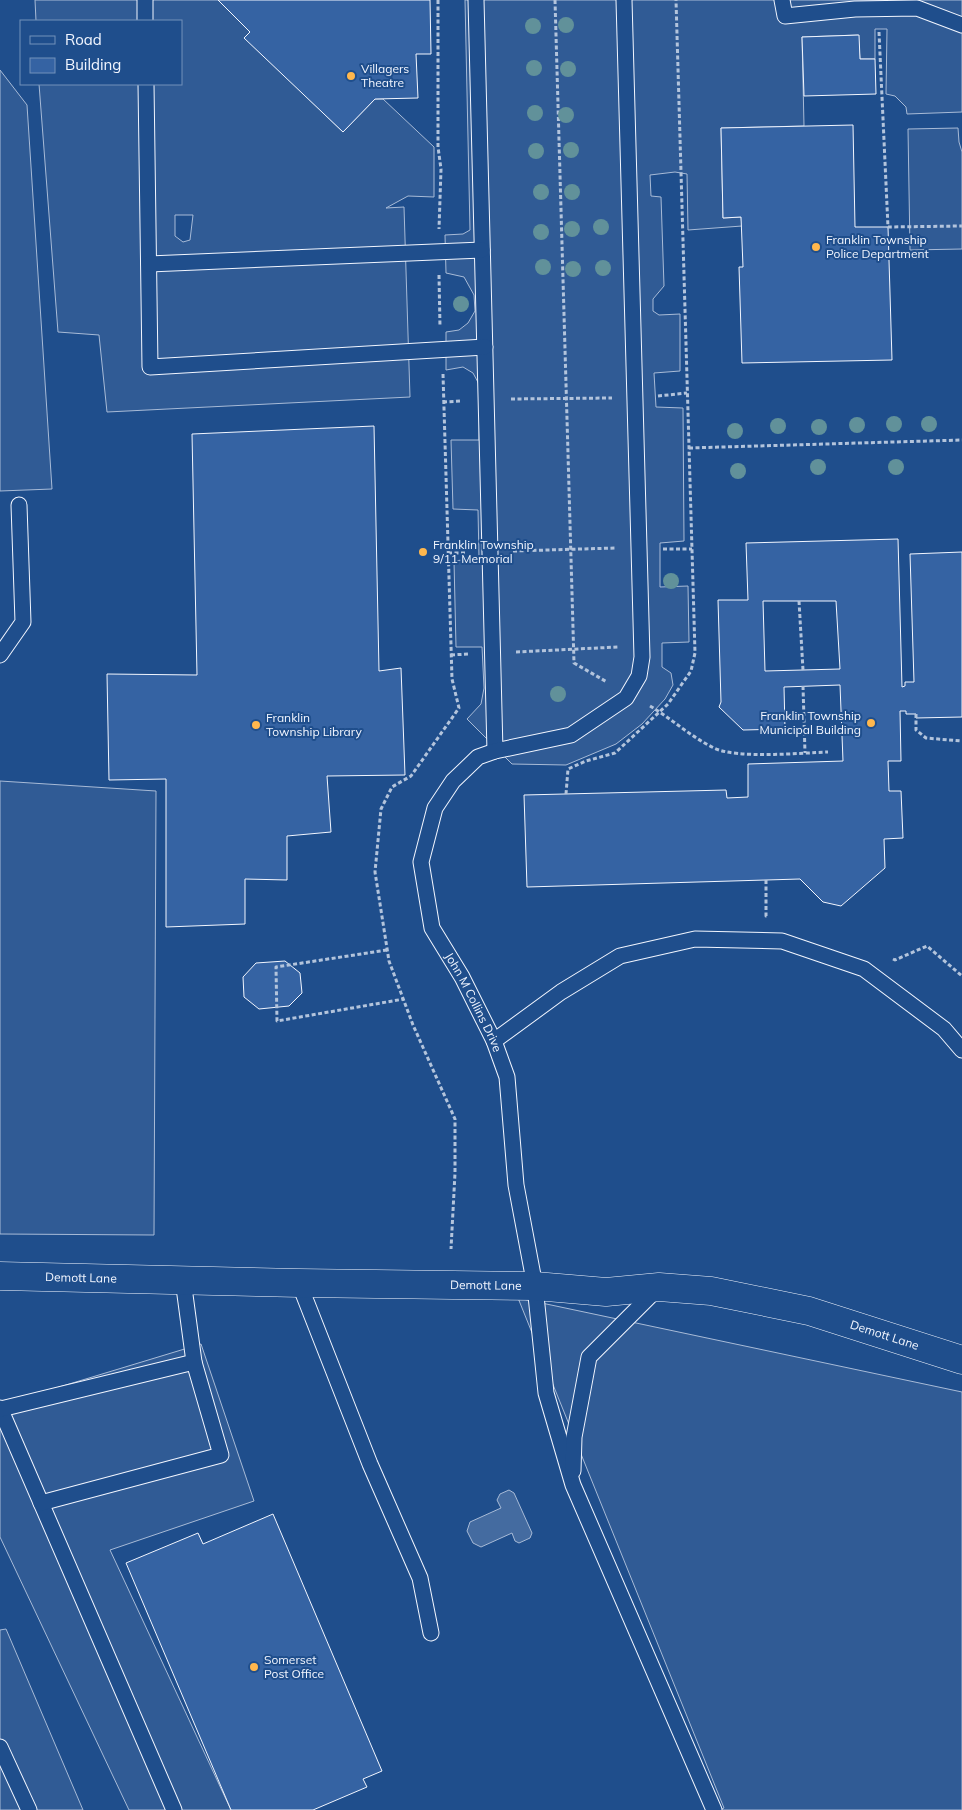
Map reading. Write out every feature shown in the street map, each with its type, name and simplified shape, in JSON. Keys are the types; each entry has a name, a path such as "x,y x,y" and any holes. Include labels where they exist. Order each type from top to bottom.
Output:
{"street":[{"name":"Demott Lane","path":"0,1276 534,1286 606,1292 659,1287 710,1291 809,1311 962,1360"}],"lane":[{"path":"145,0 146,20"},
{"path":"476,0 495,751"},
{"path":"624,0 642,656 639,676 629,694"},
{"path":"782,0 785,16 855,9 917,8 962,25"},
{"path":"146,85 150,367 485,347"},
{"path":"149,264 482,250"},
{"path":"0,655 22,622 19,505"},
{"name":"John M Collins Drive","path":"629,694 626,698 571,735 495,751 478,757 453,781 435,808 421,862 432,928 462,977 494,1040 507,1077 516,1185 534,1286 546,1393 573,1485 714,1810"},
{"path":"494,1040 561,992 620,956 695,939 782,940 864,969 944,1029 962,1050"},
{"path":"41,1503 222,1455 194,1362 184,1280"},
{"path":"299,1283 370,1464 420,1578 431,1633"},
{"path":"573,1485 574,1437 589,1357 659,1287"},
{"path":"174,1810 0,1408 194,1362"},
{"path":"0,1747 29,1810"}],"path":[{"path":"438,0 438,148 441,169 438,232"},
{"path":"555,0 574,663 659,712 686,732 715,749 736,754 828,752"},
{"path":"566,794 568,769 586,760 615,753 668,704 691,671 695,653 676,0"},
{"path":"878,29 888,226 962,226"},
{"path":"438,275 441,332"},
{"path":"443,402 635,397 687,393"},
{"path":"689,448 962,440"},
{"path":"448,554 571,549 692,549"},
{"path":"799,601 803,670"},
{"path":"451,655 618,647"},
{"path":"803,686 805,752"},
{"path":"916,714 916,730 926,738 962,741"},
{"path":"766,880 766,916 774,917"},
{"path":"889,957 895,960 926,946 962,976"},
{"path":"387,950 276,967 277,1022 404,998"}],"shaded area":[{"path":"35,0 218,0 250,32 245,38 343,132 375,99 383,99 434,147 434,197 408,196 386,208 404,207 410,397 107,412 99,335 58,332 39,85 182,85 182,20 36,20","holes":["175,215 193,215 190,240 183,242 175,236"]},
{"path":"465,0 962,0 962,112 907,114 906,107 895,96 886,94 887,29 875,29 875,59 860,59 858,35 802,37 804,126 721,128 723,218 741,217 742,226 688,230 687,174 675,172 650,175 651,196 661,197 664,286 653,299 653,311 659,315 680,314 680,371 654,373 656,407 683,408 684,541 660,543 660,587 688,586 689,642 662,643 662,667 671,673 673,685 665,699 642,724 616,744 566,765 512,764 467,719 481,704 484,688 482,647 456,647 454,561 479,558 478,510 453,509 451,440 479,440 480,386 473,373 463,367 446,370 446,332 459,330 468,323 475,311 474,295 464,277 446,273 445,235 463,234 470,230"},
{"path":"0,70 27,105 52,489 0,491"},
{"path":"958,128 962,152 962,249 910,250 908,129"},
{"path":"0,781 156,791 154,1235 0,1234"},
{"path":"518,1298 962,1392 962,1810 719,1810 724,1808"},
{"path":"201,1344 254,1501 110,1550 231,1810 129,1810 0,1537 0,1405"},
{"path":"509,1490 514,1493 532,1533 530,1538 519,1543 515,1541 512,1533 481,1547 473,1543 467,1531 470,1522 501,1508 497,1500 500,1494"},
{"path":"6,1629 83,1810 0,1810 0,1630"}],"building":[{"name":"Villagers Theatre","path":"218,0 430,0 431,54 416,54 418,98 375,99 343,132 244,38 250,32"},
{"path":"859,35 860,59 875,59 876,94 804,96 802,37"},
{"name":"Franklin Township Police Department","path":"853,125 855,227 888,227 892,360 742,363 739,267 743,267 741,217 723,218 721,128"},
{"name":"Franklin Township Library","path":"374,426 379,671 401,668 405,775 327,776 331,832 287,836 287,880 245,879 245,924 166,927 166,779 109,780 107,674 197,675 192,434"},
{"name":"Franklin Township Municipal Building","path":"898,539 902,687 905,686 905,682 914,682 910,554 962,552 962,717 916,718 916,714 906,714 906,711 900,711 901,761 888,761 889,791 901,791 903,838 884,839 885,868 841,906 823,902 800,879 527,887 524,795 726,790 727,798 748,797 748,764 843,761 840,685 784,687 785,729 743,730 719,707 721,702 718,600 748,600 746,543","holes":["763,601 836,601 840,669 765,671"]},
{"path":"285,961 300,973 302,993 289,1006 259,1009 244,997 243,977 256,963"},
{"name":"Somerset Post Office","path":"273,1514 382,1771 363,1779 367,1787 313,1810 231,1810 126,1563 198,1533 203,1544"}],"place":[{"name":"Villagers Theatre","path":"351,76"},
{"name":"Franklin Township Police Department","path":"816,247"},
{"name":"Franklin Township 9/11 Memorial","path":"423,552"},
{"name":"Franklin Township Municipal Building","path":"871,723"},
{"name":"Franklin Township Library","path":"256,725"},
{"name":"Somerset Post Office","path":"254,1667"}]}
